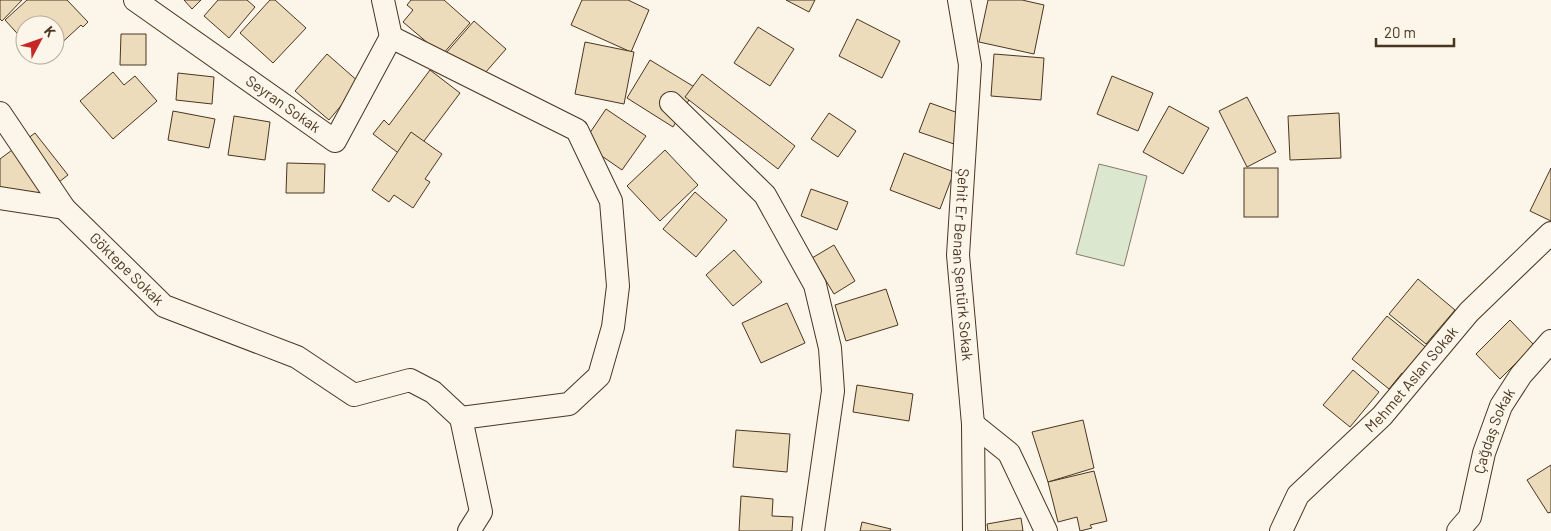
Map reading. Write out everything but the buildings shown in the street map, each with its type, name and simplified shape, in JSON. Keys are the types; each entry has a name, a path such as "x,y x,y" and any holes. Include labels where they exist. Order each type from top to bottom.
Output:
{"street":[{"name":"Seyran Sokak","path":"135,0 335,141 391,37"},
{"path":"383,0 391,37 577,130 611,201 618,286 613,326 599,376 569,404 461,418 481,512 469,531"},
{"name":"Şehit Er Benan Şentürk Sokak","path":"959,0 970,65 958,255 973,424 974,531"},
{"path":"671,103 765,195 815,285 830,348 833,391 813,531"},
{"name":"Göktepe Sokak","path":"0,113 64,208 164,306 297,358 354,395 410,380 433,392 461,418"},
{"path":"0,198 64,208"},
{"name":"Mehmet Aslan Sokak","path":"1281,531 1298,495 1382,416 1469,312 1551,233"},
{"name":"Çağdaş Sokak","path":"1458,531 1470,517 1484,453 1501,406 1521,375 1551,341"},
{"path":"973,424 1009,453 1046,531"}],"green space":[{"path":"1099,164 1147,176 1124,266 1076,254"}]}
